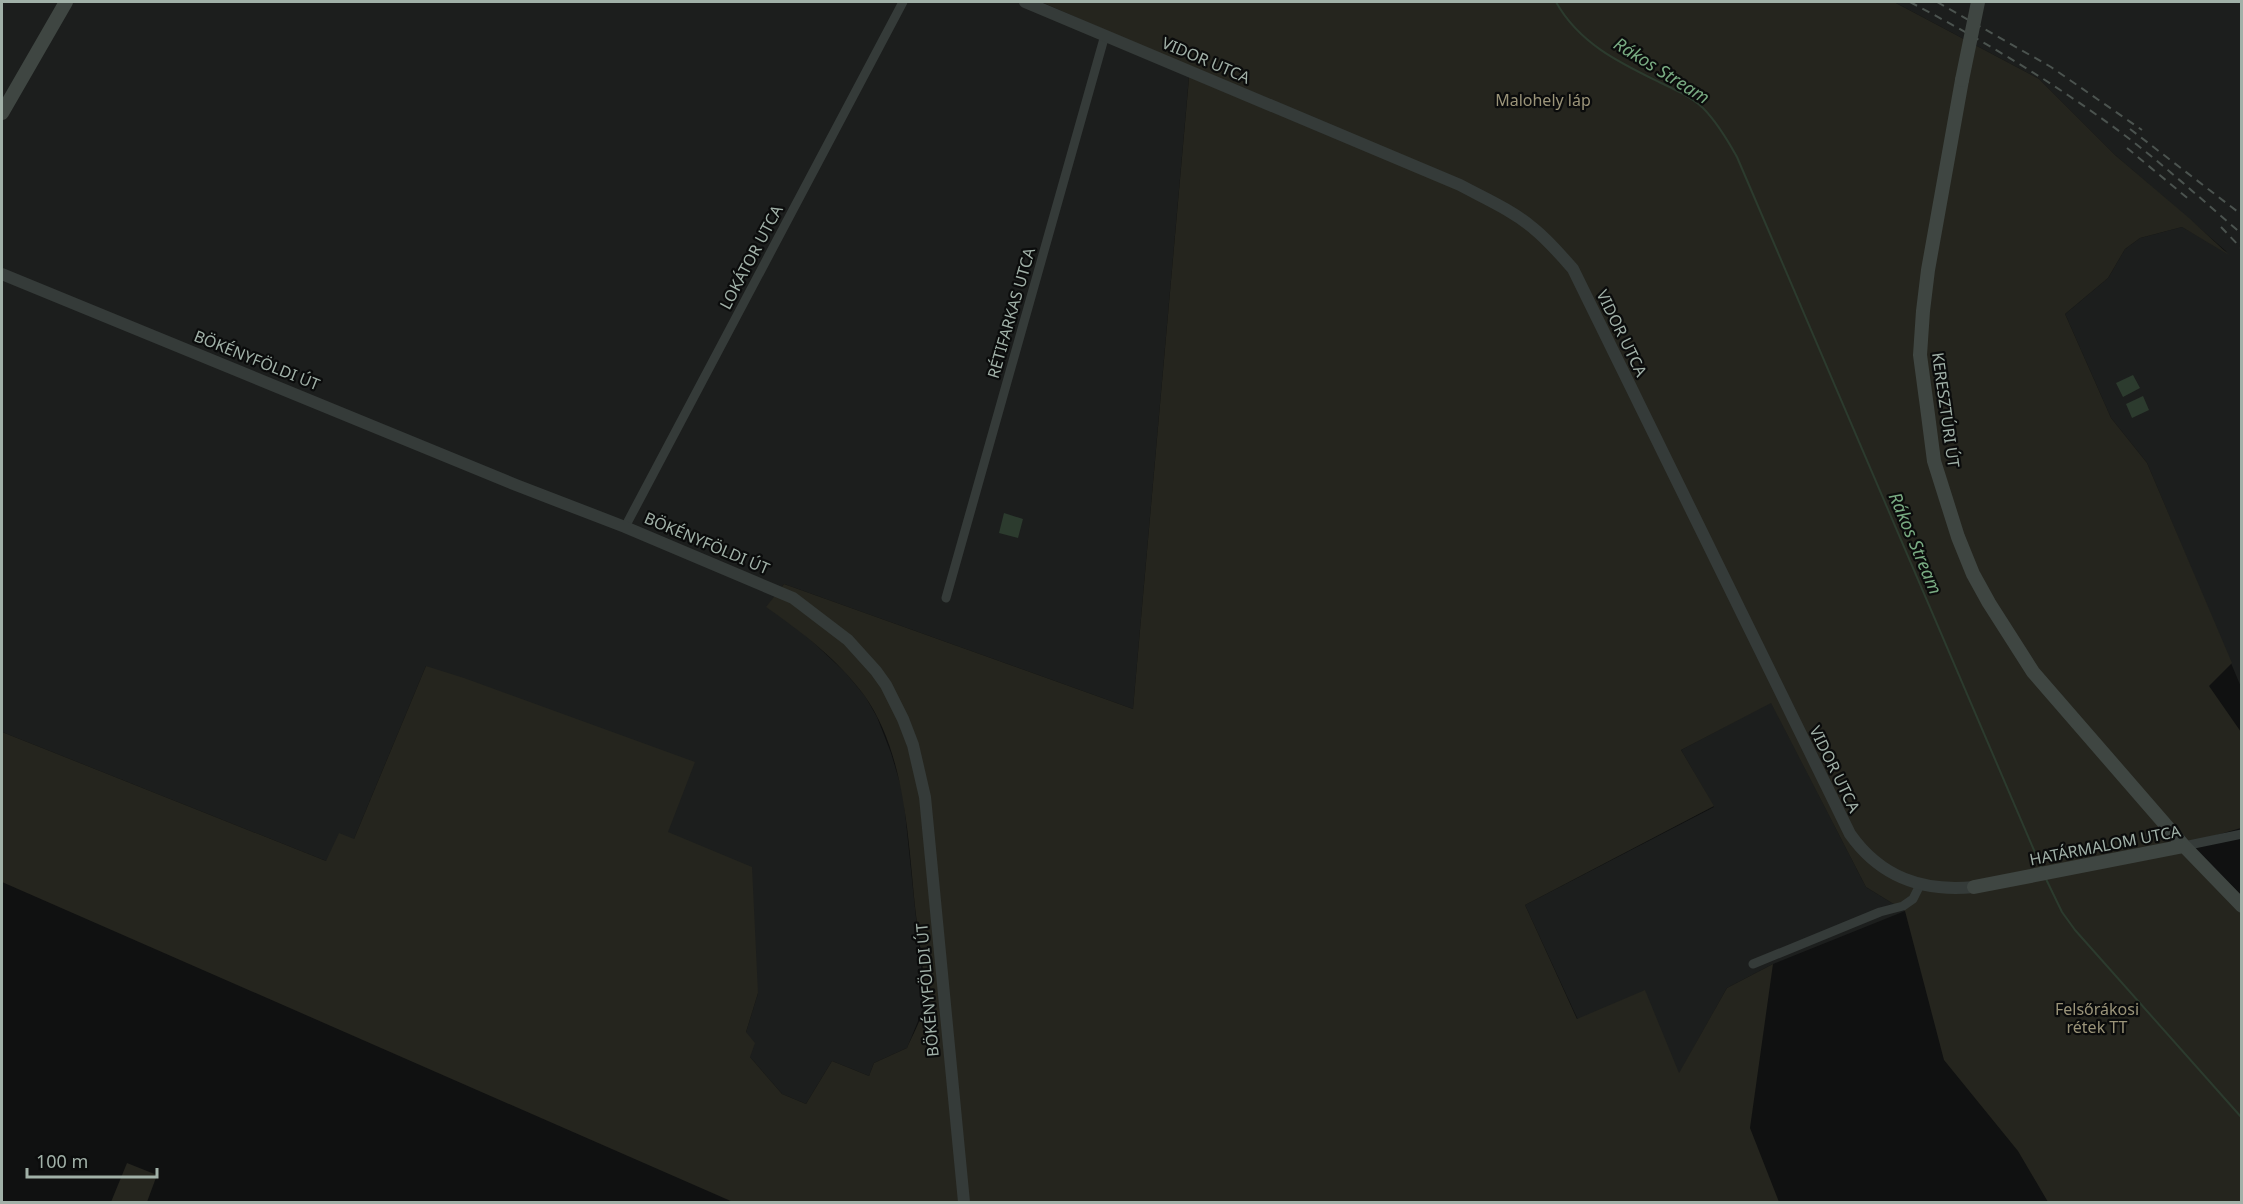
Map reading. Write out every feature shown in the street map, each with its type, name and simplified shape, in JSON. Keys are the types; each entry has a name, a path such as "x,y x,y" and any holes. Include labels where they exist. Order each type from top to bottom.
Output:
{"main road":[{"path":"2,113 66,2"},
{"name":"KERESZTÚRI ÚT","path":"1978,2 1928,270 1920,355 1934,460 1948,510 1973,574 2033,672 2184,846 2241,906"},
{"path":"2162,849 2168,843 2170,836 2163,822"},
{"name":"HATÁRMALOM UTCA","path":"1974,887 2184,846"}],"street":[{"name":"LOKÁTOR UTCA","path":"625,527 903,2"},
{"name":"VIDOR UTCA","path":"1025,2 1460,185 1531,226 1549,242 1573,269 1847,829 1857,844 1873,860 1900,877 1920,885 1948,889 1974,887"},
{"name":"RÉTIFARKAS UTCA","path":"946,598 1105,35"},
{"name":"BÖKÉNYFÖLDI ÚT","path":"2,274 772,588 801,604 831,625 861,654 881,678 894,701 913,745 925,797 964,1203"},
{"name":"HATÁRMALOM UTCA","path":"2184,846 2241,834"},
{"path":"1753,964 1880,912 1903,906 1913,899 1920,885"}],"shaded area":[{"path":"2,2 1041,2 1190,66 1133,709 784,584 767,607 799,629 845,672 865,696 877,717 891,753 903,793 925,1004 907,1048 874,1063 869,1076 832,1061 806,1104 782,1094 750,1057 746,1032 758,993 668,832 426,666 354,839 326,861 2,732"},
{"path":"1894,2 2241,2 2241,687 2147,463 2111,418 2065,314 2108,278 2125,249 2140,238 2182,227 2227,252 2115,155 2039,79"},
{"path":"2133,375 2140,388 2123,397 2116,383"},
{"path":"2143,396 2149,410 2132,418 2126,404"},
{"path":"1004,513 1023,519 1018,538 999,533"},
{"path":"1771,702 1866,887 1905,911 1773,964 1727,988 1679,1074 1578,1020 1525,905 1714,807 1681,750"}],"green space":[{"path":"1041,2 1894,2 2039,79 2115,155 2229,255 2182,227 2140,238 2125,249 2108,278 2065,314 2111,418 2147,463 2232,663 2209,686 2241,732 2241,828 2189,843 2241,895 2241,1202 2048,1202 2018,1151 1944,1060 1905,911 1866,887 1771,703 1681,750 1714,806 1525,905 1577,1019 1645,990 1679,1073 1727,988 1773,964 1750,1128 1779,1202 733,1202 2,882 2,732 326,861 339,833 354,839 426,666 695,762 668,832 752,867 758,993 746,1032 755,1043 750,1057 782,1094 806,1104 832,1061 869,1076 874,1063 907,1048 923,1012 925,990 903,801 889,745 878,719 854,682 819,647 766,607 784,584 1133,709 1190,67"},
{"path":"127,1163 157,1175 147,1202 111,1202"}],"waterway":[{"name":"Rákos Stream","path":"1556,2 1576,29 1601,50 1693,100 1703,108 1713,119 1737,157 2042,869"},
{"name":"Rákos Stream","path":"2045,877 2062,912 2075,930 2242,1118"}],"railway":[{"path":"1910,2 2019,64 2098,116 2153,158 2242,234"},
{"path":"1937,2 2051,67 2142,130"},
{"path":"2130,129 2242,215"},
{"path":"2127,148 2191,201"},
{"path":"2221,227 2242,249"}],"park label":[{"name":"Malohely láp","path":"1543,100"},
{"name":"Felsőrákosi rétek TT","path":"2097,1018"}]}
